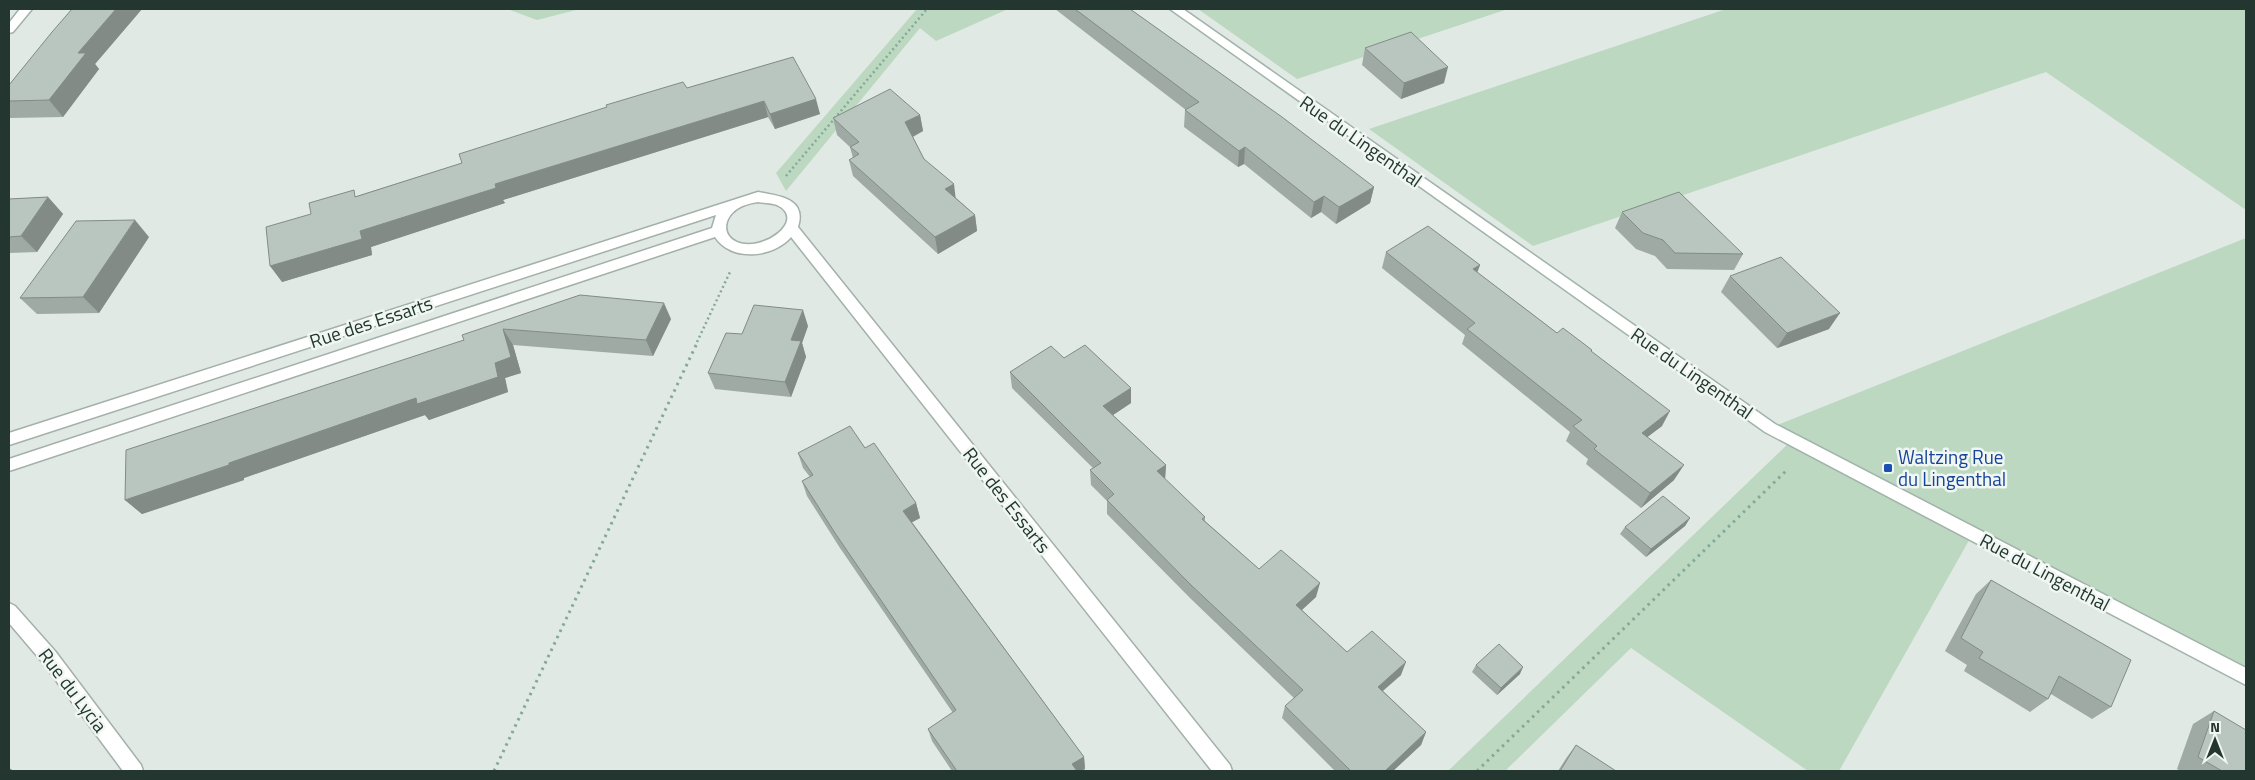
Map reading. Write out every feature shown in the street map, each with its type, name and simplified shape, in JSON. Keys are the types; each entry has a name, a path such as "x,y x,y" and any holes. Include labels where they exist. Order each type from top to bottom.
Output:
{"street":[{"path":"9,30 26,9"},
{"name":"Rue du Lingenthal","path":"1176,9 1762,422 1802,445 2246,677"},
{"name":"Rue des Essarts","path":"9,438 758,197 771,197 782,200 794,212 792,229 1222,771"},
{"path":"733,205 718,222 718,231 722,239 730,246 753,250 776,243 792,229"},
{"name":"Rue des Essarts","path":"9,465 718,231"},
{"name":"Rue du Lycia","path":"9,611 49,657 134,771"}],"path":[{"path":"771,197 927,9"},
{"path":"494,771 741,249"},
{"path":"1478,771 1794,463 1802,445"}],"green space":[{"path":"507,9 580,9 537,20"},
{"path":"917,9 1008,9 936,41 920,28 786,191 776,173"},
{"path":"1198,9 1508,9 1297,79"},
{"path":"1726,9 2246,9 2246,210 2046,72 1533,246 1369,129"},
{"path":"2246,238 2246,677 1972,535 1839,771 1808,771 1631,648 1505,771 1448,771 1792,440 1770,428"}],"building":[{"path":"72,9 116,9 78,53 86,53 49,100 9,101 9,85"},
{"path":"1075,9 1130,9 1282,117 1374,187 1339,207 1324,196 1314,202 1245,147 1239,151 1185,110 1199,102"},
{"path":"1411,32 1448,67 1404,83 1365,48"},
{"path":"793,57 816,99 770,114 764,101 495,184 496,188 360,231 362,239 270,266 266,227 311,214 309,203 354,190 355,197 462,163 459,154 607,107 606,105 683,82 687,88"},
{"path":"890,89 920,115 905,122 924,159 954,184 945,189 975,215 935,237 849,160 859,154 850,147 859,142 833,118"},
{"path":"1679,192 1743,254 1675,253 1663,240 1643,233 1622,212"},
{"path":"48,197 21,236 9,237 9,199"},
{"path":"135,220 83,297 20,298 76,221"},
{"path":"1428,226 1480,265 1473,269 1557,333 1563,328 1670,411 1642,433 1684,465 1650,493 1594,449 1597,446 1573,426 1582,420 1467,329 1475,323 1386,252"},
{"path":"1781,257 1840,313 1787,333 1730,276"},
{"path":"580,295 664,303 646,340 503,329 511,357 495,363 498,377 417,404 416,398 125,500 126,450 464,340 462,335"},
{"path":"754,305 803,310 791,340 801,341 785,382 708,373 726,333 742,334"},
{"path":"1085,345 1131,388 1103,406 1166,465 1157,471 1205,517 1202,519 1259,569 1281,550 1320,583 1296,605 1347,652 1372,631 1406,662 1378,687 1426,732 1385,771 1351,771 1285,706 1303,690 1191,585 1107,500 1114,494 1090,470 1101,463 1010,372 1051,346 1064,358"},
{"path":"850,426 865,448 874,443 916,503 903,511 1084,757 1072,764 1077,771 957,771 928,729 956,710 835,533 802,481 813,475 798,453"},
{"path":"1663,496 1690,518 1651,549 1625,527"},
{"path":"1991,580 2131,660 2111,707 2059,676 2048,699 1979,658 1983,652 1961,638"},
{"path":"1499,644 1523,667 1501,688 1476,665"},
{"path":"2214,711 2246,730 2246,771 2222,771 2198,757"},
{"path":"1576,745 1616,771 1560,771"}],"place":[{"name":"Waltzing Rue du Lingenthal","path":"1888,468"}]}
